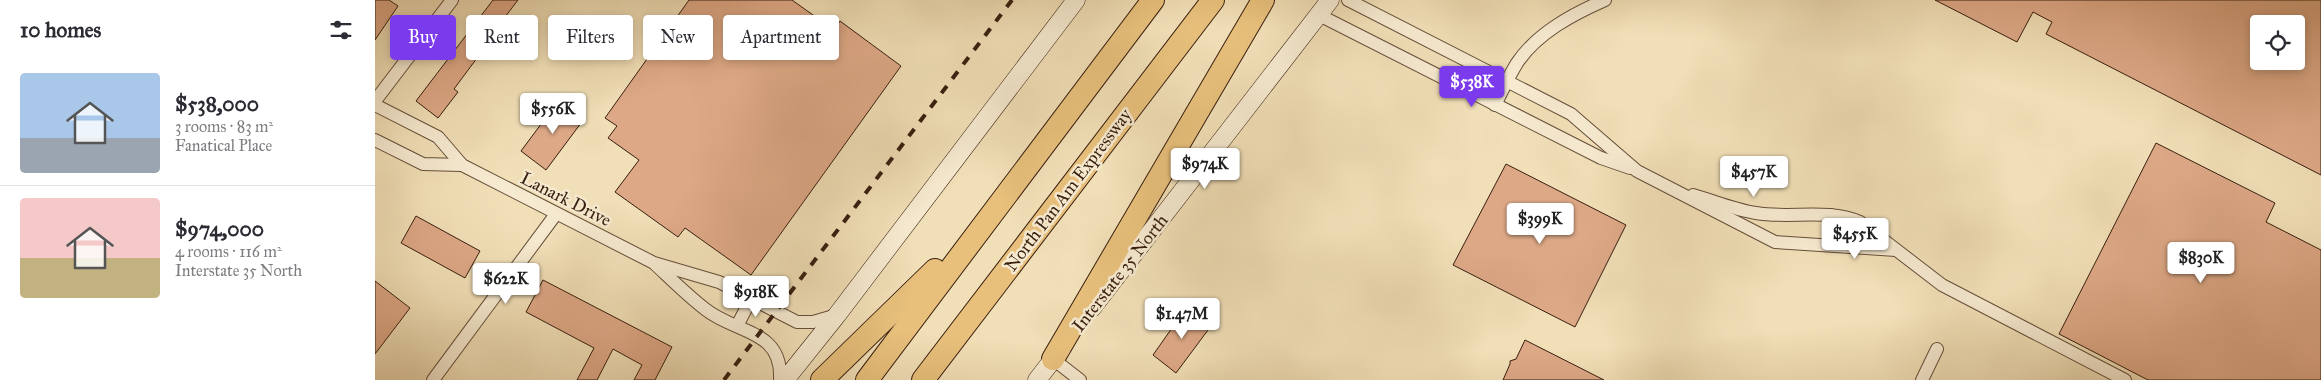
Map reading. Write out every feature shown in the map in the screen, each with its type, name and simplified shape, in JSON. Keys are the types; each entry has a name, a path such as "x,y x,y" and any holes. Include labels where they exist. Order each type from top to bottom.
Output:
{"highway":[{"path":"867,380 1153,0"},
{"name":"North Pan Am Expressway","path":"923,380 1213,0"},
{"path":"1053,359 1263,0"},
{"path":"822,380 904,302 1001,203"}],"main road":[{"path":"785,380 837,315 1076,0"},
{"name":"Interstate 35 North","path":"1037,380 1330,0"}],"street":[{"path":"375,101 452,0"},
{"path":"1347,0 1571,114 1637,171"},
{"path":"1495,104 1519,62 1545,34 1581,11 1605,0"},
{"path":"1319,15 1601,158 1637,171 1775,242 1896,250"},
{"name":"Lanark Drive","path":"375,105 438,137 462,165 654,264 719,282 797,322 813,322 837,315"},
{"name":"Lanark Drive","path":"375,140 423,164 462,165"},
{"path":"1665,186 1757,213 1831,214 1845,216 1860,222 1942,285 1967,300 2125,380"},
{"path":"433,380 556,214"},
{"path":"1829,245 1831,214"},
{"name":"Lanark Drive","path":"654,264 707,310 768,342 773,348 781,366 780,380"},
{"path":"737,326 751,298"},
{"path":"1922,380 1937,349"},
{"path":"1053,359 1080,380"}],"building":[{"path":"375,0 389,0 398,6 390,15 375,40"},
{"path":"493,0 518,0 507,15 482,15"},
{"path":"689,0 792,0 813,15 723,15 723,60 839,60 840,21 901,66 751,275 685,228 678,237 615,192 639,160 608,138 617,126 605,118 646,60 713,60 713,15 678,15"},
{"path":"1935,0 2321,0 2321,175 2046,34 2052,22 2033,12 2017,42"},
{"path":"466,35 466,60 476,60 454,89 458,92 438,118 416,101 447,60 456,60 456,49"},
{"path":"559,100 584,119 546,170 521,151"},
{"path":"2156,143 2275,203 2266,222 2321,250 2321,380 2148,380 2059,334"},
{"path":"1506,164 1626,225 1575,327 1453,265"},
{"path":"416,216 480,251 465,278 401,243"},
{"path":"543,280 672,347 655,380 634,380 642,365 613,349 597,380 577,380 594,348 526,312"},
{"path":"375,281 410,308 375,354"},
{"path":"1186,308 1211,326 1176,373 1153,355"},
{"path":"1525,340 1604,380 1503,380 1510,361 1516,359"}],"railway":[{"path":"724,380 1012,0"}]}
